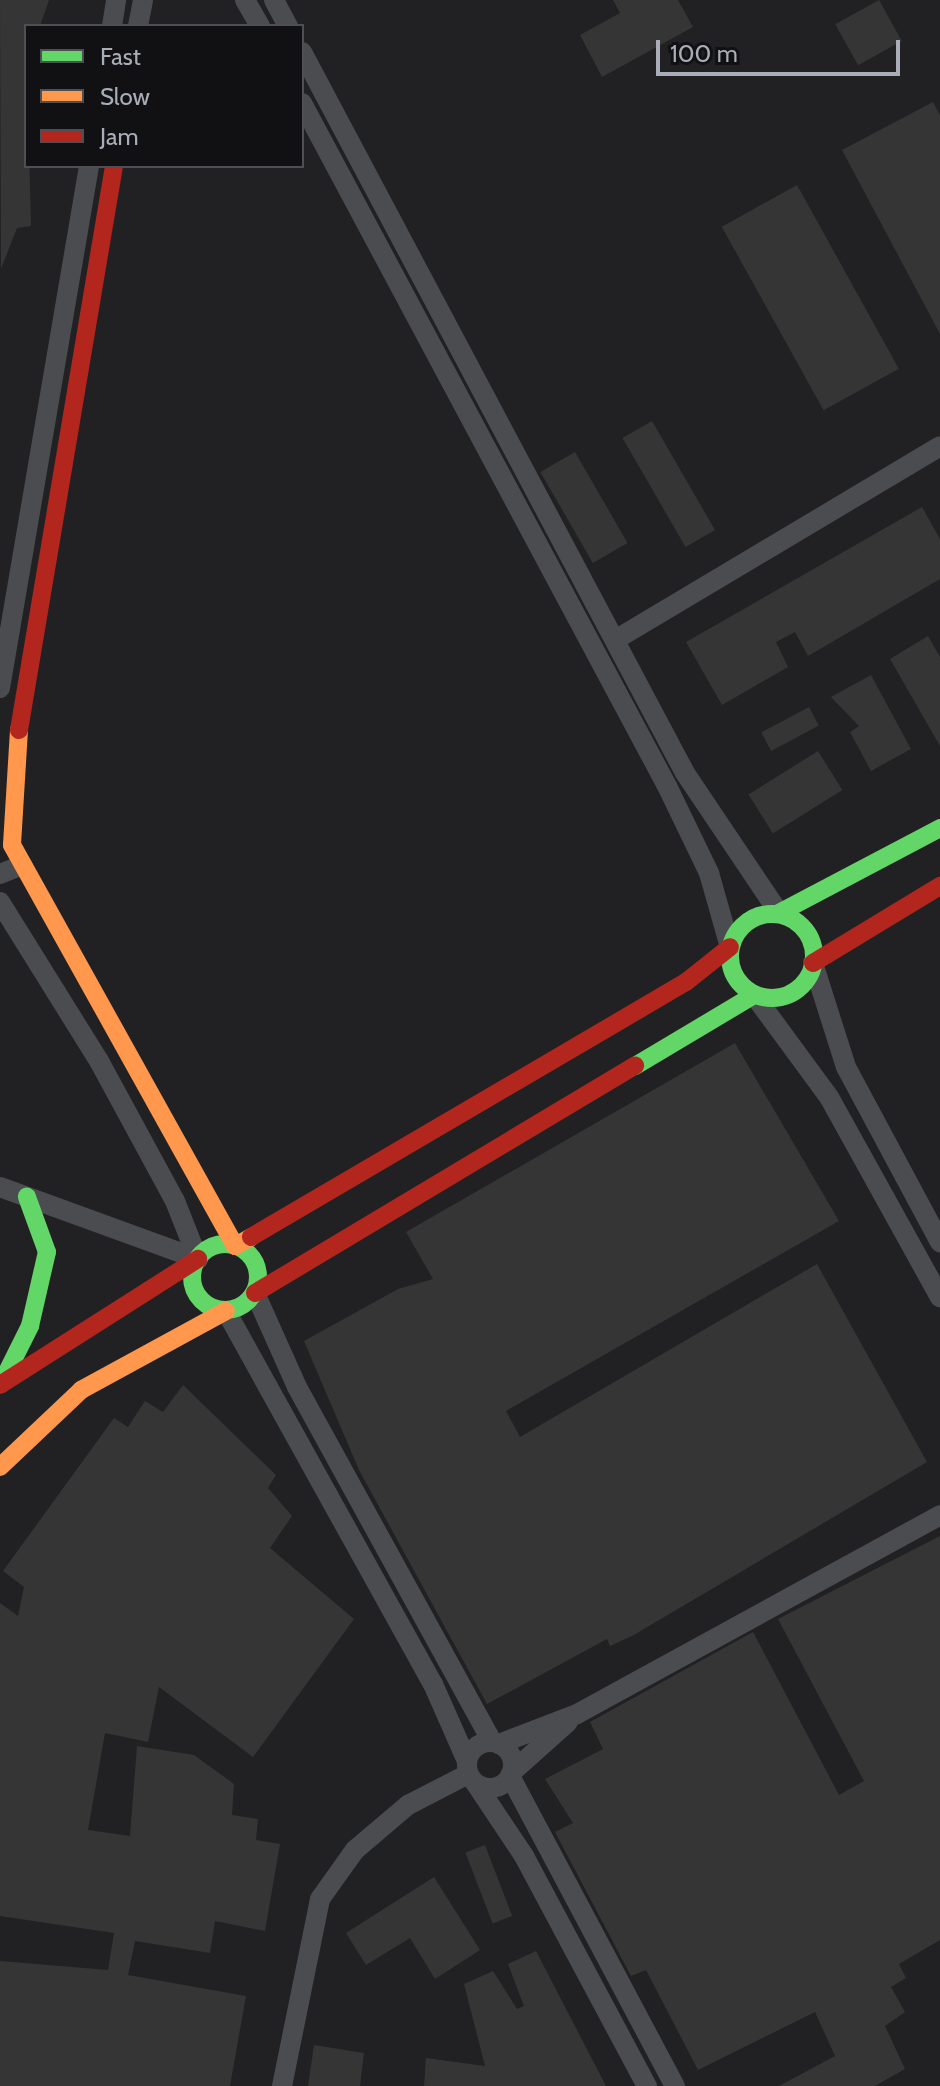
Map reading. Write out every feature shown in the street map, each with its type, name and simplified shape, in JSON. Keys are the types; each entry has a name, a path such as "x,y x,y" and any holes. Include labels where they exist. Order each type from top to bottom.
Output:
{"street":[{"path":"112,24 116,0"},
{"path":"138,24 143,0"},
{"path":"245,0 259,24"},
{"path":"274,0 287,24"},
{"path":"304,56 615,640 723,836 779,913 808,934 813,963 846,1067 940,1242"},
{"path":"304,107 667,786 709,873 730,947 731,971 754,995 829,1097 940,1297"},
{"path":"0,688 89,168"},
{"path":"114,168 14,757 8,806 22,865 235,1246 257,1266 255,1293 297,1387 496,1743 675,2086"},
{"path":"615,640 940,446"},
{"path":"0,1385 216,1246 235,1246 686,982 730,947 751,918 779,913 940,828"},
{"path":"0,874 22,865"},
{"path":"0,1467 81,1390 226,1311 754,995 794,992 813,963 940,886"},
{"path":"0,902 6,925 99,1061 175,1201 198,1259 195,1292 226,1311 433,1684 470,1773 524,1856 647,2086"},
{"path":"0,1187 198,1259"},
{"path":"0,1385 30,1326 47,1252 27,1197"},
{"path":"470,1773 473,1749 577,1714 940,1515"},
{"path":"470,1773 498,1787 577,1714"},
{"path":"282,2086 320,1899 355,1850 408,1805 470,1773"}],"shaded area":[{"path":"0,0 940,0 940,2086 0,2086"}],"building":[{"path":"0,0 49,0 41,24 24,24 24,168 30,168 31,226 17,228 1,269"},
{"path":"613,0 678,0 693,27 602,77 580,35 620,13"},
{"path":"879,0 902,41 858,65 835,24"},
{"path":"933,102 940,115 940,334 842,150"},
{"path":"797,185 899,369 824,410 722,227"},
{"path":"652,421 715,530 686,547 623,438"},
{"path":"575,452 628,543 593,563 540,472"},
{"path":"922,507 940,539 940,579 808,656 795,632 776,642 788,667 722,705 686,642"},
{"path":"928,636 940,657 940,746 890,659"},
{"path":"871,675 911,749 871,771 850,732 859,726 831,697"},
{"path":"809,707 819,726 771,751 761,732"},
{"path":"818,751 842,790 773,833 748,794"},
{"path":"735,1043 839,1221 506,1411 520,1437 817,1264 927,1462 632,1636 610,1646 607,1639 487,1704 359,1470 304,1341 398,1289 433,1279 406,1232"},
{"path":"183,1385 276,1475 268,1488 292,1516 270,1548 354,1619 253,1757 159,1687 148,1742 105,1733 88,1830 130,1836 137,1746 194,1755 234,1784 232,1815 258,1819 256,1840 280,1844 265,1931 215,1921 210,1953 135,1941 128,1975 246,1996 230,2086 0,2086 0,1961 108,1970 114,1933 0,1916 0,1603 18,1616 24,1587 3,1571 114,1418 128,1427 145,1401 163,1412"},
{"path":"940,1536 940,1940 899,1964 906,1978 891,1987 905,2012 885,2026 905,2069 875,2086 779,2086 835,2056 815,2012 698,2070 646,1970 631,1976 555,1832 573,1823 545,1779 603,1749 590,1722 753,1632 839,1795 864,1781 778,1619"},
{"path":"485,1845 512,1916 493,1923 465,1853"},
{"path":"434,1877 480,1950 435,1979 410,1938 366,1965 346,1933"},
{"path":"536,1951 606,2086 424,2086 426,2058 485,2066 464,1984 493,1971 517,2009 524,2006 508,1964"},
{"path":"314,2045 364,2053 360,2086 308,2086"}],"traffic: fast":[{"path":"779,913 940,828"},
{"path":"772,914 788,917 802,926 811,940 814,956 811,972 802,986 788,995 772,998 756,995 742,986 733,972 730,956 733,940 742,926 756,917 772,914"},
{"path":"635,1066 754,995"},
{"path":"1,1384 30,1326 47,1252 27,1197"},
{"path":"225,1244 238,1247 248,1254 255,1264 258,1277 255,1290 248,1300 238,1307 225,1310 212,1307 202,1300 195,1290 192,1277 195,1264 202,1254 212,1247 225,1244"}],"traffic: slow":[{"path":"19,730 12,845 235,1246 251,1237"},
{"path":"0,1467 81,1390 226,1311"}],"traffic: jam":[{"path":"19,730 114,168"},
{"path":"813,963 940,886"},
{"path":"251,1237 686,982 730,947"},
{"path":"255,1293 635,1066"},
{"path":"0,1385 198,1259"}]}
